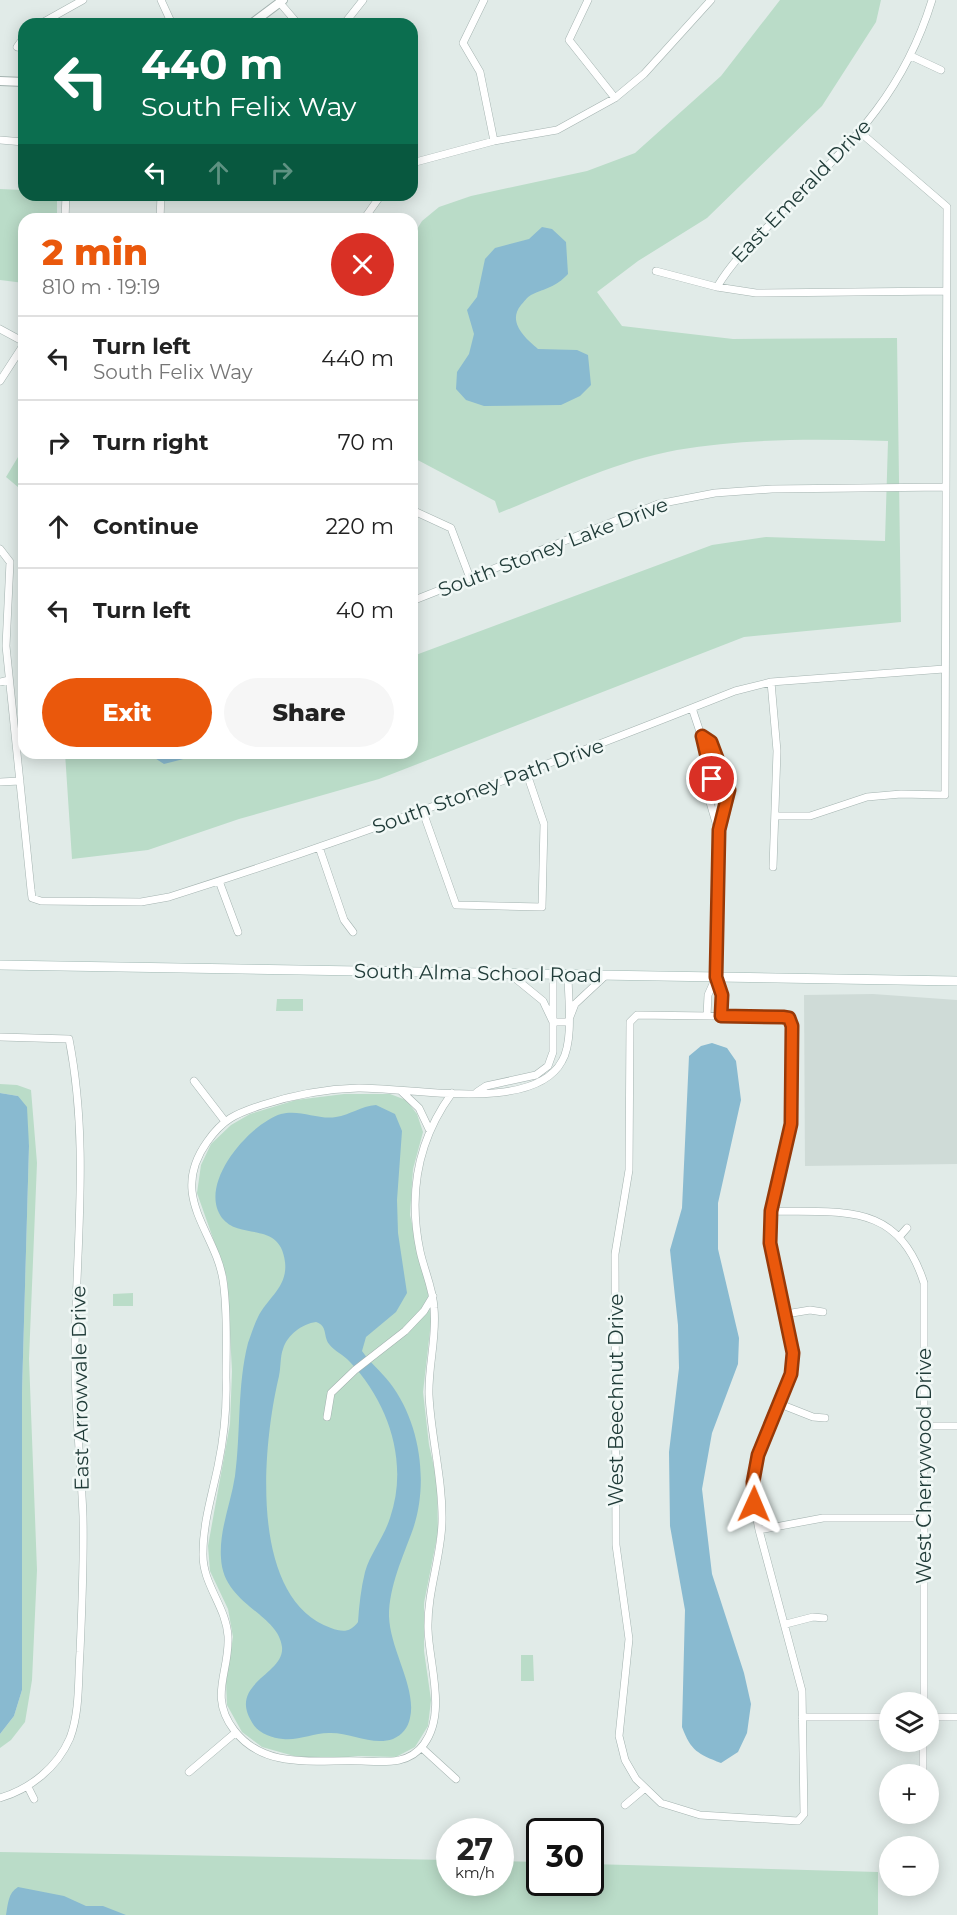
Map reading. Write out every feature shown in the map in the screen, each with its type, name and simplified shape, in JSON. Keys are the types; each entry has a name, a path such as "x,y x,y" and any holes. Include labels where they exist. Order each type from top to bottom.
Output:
{"main road":[{"name":"South Alma School Road","path":"0,965 957,981"}],"street":[{"path":"51,18 84,0"},
{"path":"161,0 169,18"},
{"path":"349,18 363,0"},
{"path":"484,0 463,44 480,72 494,141"},
{"path":"588,0 569,40 615,99"},
{"path":"418,161 494,141 557,130 615,99 644,74 711,0"},
{"name":"East Emerald Drive","path":"717,287 738,255 861,133 890,93 911,56 932,0"},
{"path":"259,18 281,1 294,18"},
{"path":"911,56 941,70"},
{"path":"0,81 18,82"},
{"path":"776,816 810,816 867,797 902,794 945,795 947,207 861,133"},
{"path":"0,140 18,142"},
{"path":"657,271 717,287 756,293 946,291"},
{"path":"0,329 18,340"},
{"path":"0,381 18,352"},
{"name":"South Stoney Lake Drive","path":"418,599 658,504 715,493 772,489 946,487"},
{"path":"418,513 450,528 470,578"},
{"path":"0,549 7,555 10,562 6,646 20,781 0,782"},
{"name":"South Stoney Path Drive","path":"20,781 32,898 41,901 141,902 169,897 423,812 527,774 735,691 771,682 944,669"},
{"path":"0,682 9,680"},
{"path":"771,682 777,751 773,867"},
{"path":"692,708 718,782 716,977 722,995 721,1016"},
{"path":"702,736 711,742 721,771 709,799 719,830"},
{"path":"423,812 456,905 542,907 544,824 527,774"},
{"path":"319,847 344,920 354,932"},
{"path":"219,881 238,932"},
{"path":"510,974 543,1001 553,1022"},
{"path":"477,1092 486,1086 537,1075 548,1066 552,1055 553,974"},
{"path":"452,1093 429,1129 421,1150 415,1186 415,1223 433,1296 435,1320 429,1390 432,1436 440,1473 442,1523 428,1611 434,1718 422,1748 394,1762 300,1762 258,1751 235,1733 225,1716 220,1690 228,1638 225,1618 203,1569 202,1556 206,1514 224,1430 226,1387 223,1281 218,1262 200,1224 192,1191 193,1176 201,1153 224,1120 286,1097 329,1090 373,1088 488,1094 536,1086 550,1078 564,1059 568,1049 568,974"},
{"path":"568,1022 575,1004 606,975"},
{"path":"716,977 708,995 707,1016 789,1018 792,1026 791,1124 771,1211 772,1257 793,1353 791,1374 758,1455 753,1482 759,1530 786,1624 802,1691 802,1717 879,1717"},
{"name":"West Beechnut Drive","path":"707,1016 644,1014 632,1017 630,1022 629,1170 615,1254 616,1545 629,1639 619,1736 625,1760 636,1779 661,1803 700,1815 798,1821 804,1814 802,1717"},
{"path":"553,1022 568,1022"},
{"name":"East Arrowvale Drive","path":"0,1037 69,1039 80,1119 82,1185 75,1371 82,1514 81,1625 75,1714 69,1738 58,1758 28,1787"},
{"path":"552,1055 564,1059"},
{"path":"194,1082 224,1120"},
{"path":"401,1091 419,1108 429,1129"},
{"path":"771,1211 851,1213 881,1223 900,1236 908,1227"},
{"name":"West Cherrywood Drive","path":"900,1236 916,1260 924,1283 924,1692"},
{"path":"327,1417 331,1393 369,1358 405,1331 433,1296"},
{"path":"786,1314 810,1310 823,1312"},
{"path":"780,1404 813,1417 825,1418"},
{"path":"924,1426 957,1426"},
{"path":"759,1530 823,1518 924,1518"},
{"path":"786,1624 813,1617 824,1618"},
{"path":"939,1717 957,1717"},
{"path":"189,1772 235,1733"},
{"path":"422,1748 456,1779"},
{"path":"0,1798 28,1787 34,1799"},
{"path":"625,1805 644,1789"}],"shaded area":[{"path":"873,994 957,1000 957,1164 805,1166 804,995"}],"green space":[{"path":"780,0 881,0 876,22 822,106 707,218 638,261 597,292 622,326 733,339 897,338 901,622 744,637 379,779 239,819 148,850 72,859 65,759 418,759 418,654 712,545 766,537 885,541 888,441 755,441 677,450 609,469 499,513 495,501 418,460 418,227 422,221 439,207 471,196 587,171 635,153 721,76"},
{"path":"0,189 18,190 18,201 57,201 57,213 18,213 18,282 0,280"},
{"path":"18,457 18,487 6,477"},
{"path":"277,999 303,999 303,1011 276,1011"},
{"path":"0,1084 17,1085 31,1090 37,1163 29,1359 37,1570 32,1680 25,1722 11,1740 0,1748 0,1734 14,1716 22,1690 22,1392 29,1146 18,1096 0,1093"},
{"path":"344,1094 390,1094 406,1100 417,1114 423,1132 413,1169 410,1215 428,1293 431,1322 423,1392 429,1445 437,1480 438,1532 424,1603 424,1651 431,1700 428,1726 415,1747 396,1757 358,1756 328,1759 294,1756 262,1747 242,1732 227,1705 226,1682 233,1637 228,1609 210,1571 208,1546 230,1424 232,1371 227,1278 197,1193 201,1165 211,1144 231,1125 250,1114 296,1100"},
{"path":"133,1293 133,1306 113,1306 113,1294"},
{"path":"521,1655 533,1655 534,1681 521,1681"},
{"path":"0,1852 436,1860 436,1896 514,1896 514,1861 526,1862 526,1896 604,1896 604,1864 878,1872 878,1915 0,1915"}],"water":[{"path":"542,227 552,229 566,242 568,274 555,285 528,297 517,311 517,323 523,335 538,349 577,350 588,355 591,385 580,396 561,405 484,406 466,400 456,389 457,372 469,354 474,334 467,310 477,297 485,259 495,248 529,239"},
{"path":"156,759 183,759 164,764"},
{"path":"712,1043 727,1048 736,1061 741,1100 718,1203 718,1249 739,1338 738,1364 712,1433 702,1489 712,1574 744,1673 751,1704 747,1733 738,1752 721,1763 696,1751 682,1727 685,1610 670,1526 669,1452 679,1368 678,1325 670,1250 682,1208 689,1056 701,1046"},
{"path":"0,1093 18,1096 27,1107 29,1146 22,1392 22,1690 14,1716 0,1734"},
{"path":"376,1105 395,1114 402,1131 397,1200 398,1233 407,1293 396,1312 366,1337 362,1351 387,1379 400,1399 415,1434 419,1453 421,1472 418,1511 394,1583 389,1616 390,1629 410,1694 410,1718 402,1733 385,1741 331,1733 295,1739 279,1738 266,1734 253,1724 247,1710 247,1699 251,1689 281,1657 282,1647 271,1625 231,1587 224,1574 221,1548 223,1527 235,1476 242,1376 248,1343 258,1317 280,1285 285,1271 285,1262 282,1249 276,1241 268,1236 239,1229 222,1218 216,1204 216,1189 221,1173 230,1157 242,1142 268,1120 288,1113 329,1118","holes":["316,1322 320,1324 329,1344 350,1362 364,1378 375,1396 385,1415 396,1455 397,1476 390,1518 365,1572 358,1622 346,1631 331,1628 304,1611 285,1585 273,1553 268,1516 266,1477 269,1439 282,1352 288,1339 301,1327"]},
{"path":"18,1887 64,1896 86,1906 103,1906 126,1915 6,1915 10,1896"}],"route":[{"path":"712,779 710,759 702,736 711,742 723,780 729,790 719,830 717,854 716,977 722,995 721,1016 783,1017 789,1018 792,1026 791,1124 771,1211 770,1243 793,1353 791,1374 758,1455 753,1482 754,1504"}]}
